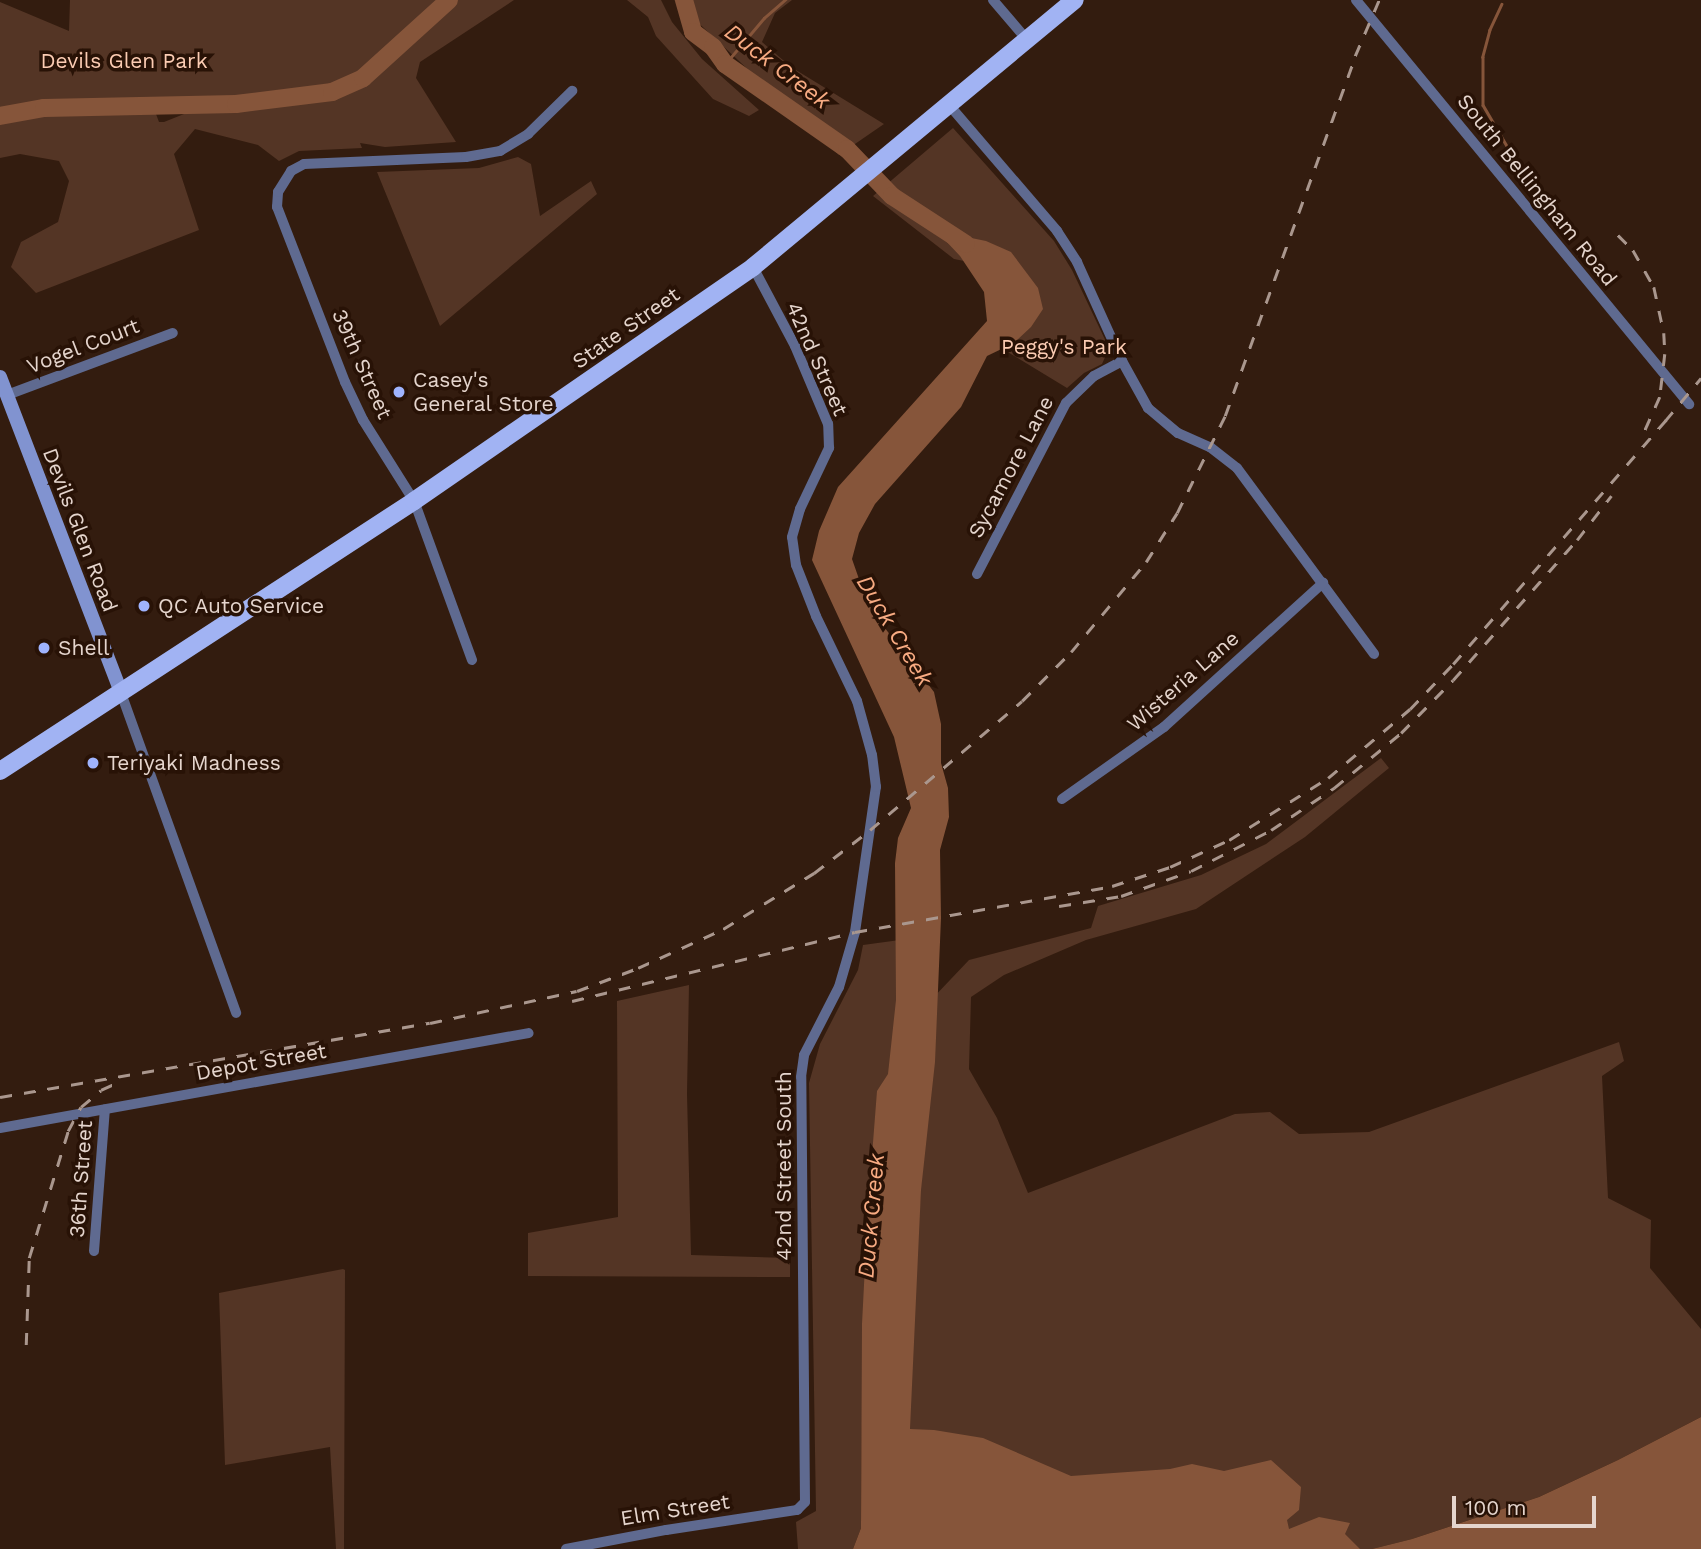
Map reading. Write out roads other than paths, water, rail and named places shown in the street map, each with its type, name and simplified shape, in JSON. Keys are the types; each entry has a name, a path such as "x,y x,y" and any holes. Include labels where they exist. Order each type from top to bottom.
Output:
{"main road":[{"name":"State Street","path":"0,771 414,501 753,267 1075,0"},
{"name":"Devils Glen Road","path":"0,377 121,693"}],"street":[{"path":"993,0 1028,41"},
{"name":"South Bellingham Road","path":"1356,0 1689,404"},
{"name":"39th Street","path":"472,660 414,501 363,420 345,382 277,206 278,192 291,171 304,163 466,158 500,151 528,134 572,91"},
{"path":"950,106 1057,231 1077,262 1122,361 1148,408 1178,433 1215,450 1237,468 1374,654"},
{"name":"42nd Street","path":"753,267 795,346 828,424 829,448 800,509 792,537 796,565 816,616 857,701"},
{"name":"Vogel Court","path":"7,395 173,332"},
{"name":"Sycamore Lane","path":"977,575 1066,403 1094,376 1122,361"},
{"name":"Wisteria Lane","path":"1062,799 1164,727 1323,583"},
{"name":"Devils Glen Road","path":"121,693 236,1013"},
{"name":"42nd Street South","path":"791,1511 797,1510 805,1502 801,1076 804,1055 839,987 855,932 876,787 872,755 857,701"},
{"name":"Depot Street","path":"0,1128 529,1033"},
{"name":"36th Street","path":"94,1251 105,1109"},
{"name":"Elm Street","path":"566,1549 791,1511"}],"water":[{"path":"947,233 986,241 1011,252 1038,288 1043,309 1031,327 1014,343 987,356 961,407 875,504 859,533 852,559 866,599 878,619 934,692 941,724 941,763 948,788 949,817 940,850 941,918 935,1062 921,1190 910,1429 983,1438 1071,1476 1170,1469 1192,1464 1224,1471 1271,1460 1301,1487 1299,1510 1287,1520 1289,1529 1319,1517 1350,1523 1345,1534 1360,1549 853,1549 861,1528 862,1324 877,1091 888,1074 896,1000 895,863 898,838 911,808 894,737 812,560 819,531 838,487 987,321 984,292 960,256 943,238"},
{"path":"1701,1417 1701,1549 1372,1549 1412,1539 1539,1497"}],"waterway":[{"name":"Duck Creek","path":"0,116 44,108 236,104 332,92 363,78 449,0"},
{"name":"Duck Creek","path":"684,0 693,32 713,47 725,64 847,149 892,196 966,244"},
{"path":"725,64 764,18 785,0"},
{"path":"1502,4 1490,30 1483,57 1483,105 1521,170"}],"railway":[{"path":"0,1097 430,1023 577,991 638,968 723,929 814,873 870,830 1022,701 1071,652 1146,562 1177,513 1225,416 1355,56 1379,0"},
{"path":"1618,235 1633,250 1654,287 1664,333 1665,354 1660,397 1643,435"},
{"path":"1665,421 1701,378"},
{"path":"572,1001 855,932 1112,886 1170,867 1229,840 1328,778 1410,709 1453,664 1670,415"},
{"path":"1059,906 1121,896 1191,871 1271,830 1334,788 1401,733 1453,680 1577,540 1611,496"},
{"path":"26,1345 29,1258 68,1131 81,1107 101,1090 116,1083"}],"place":[{"name":"Casey's General Store","path":"399,392"},
{"name":"QC Auto Service","path":"144,606"},
{"name":"Shell","path":"44,648"},
{"name":"Teriyaki Madness","path":"93,763"}],"park label":[{"name":"Devils Glen Park","path":"124,61"},
{"name":"Peggy's Park","path":"1064,347"}]}
